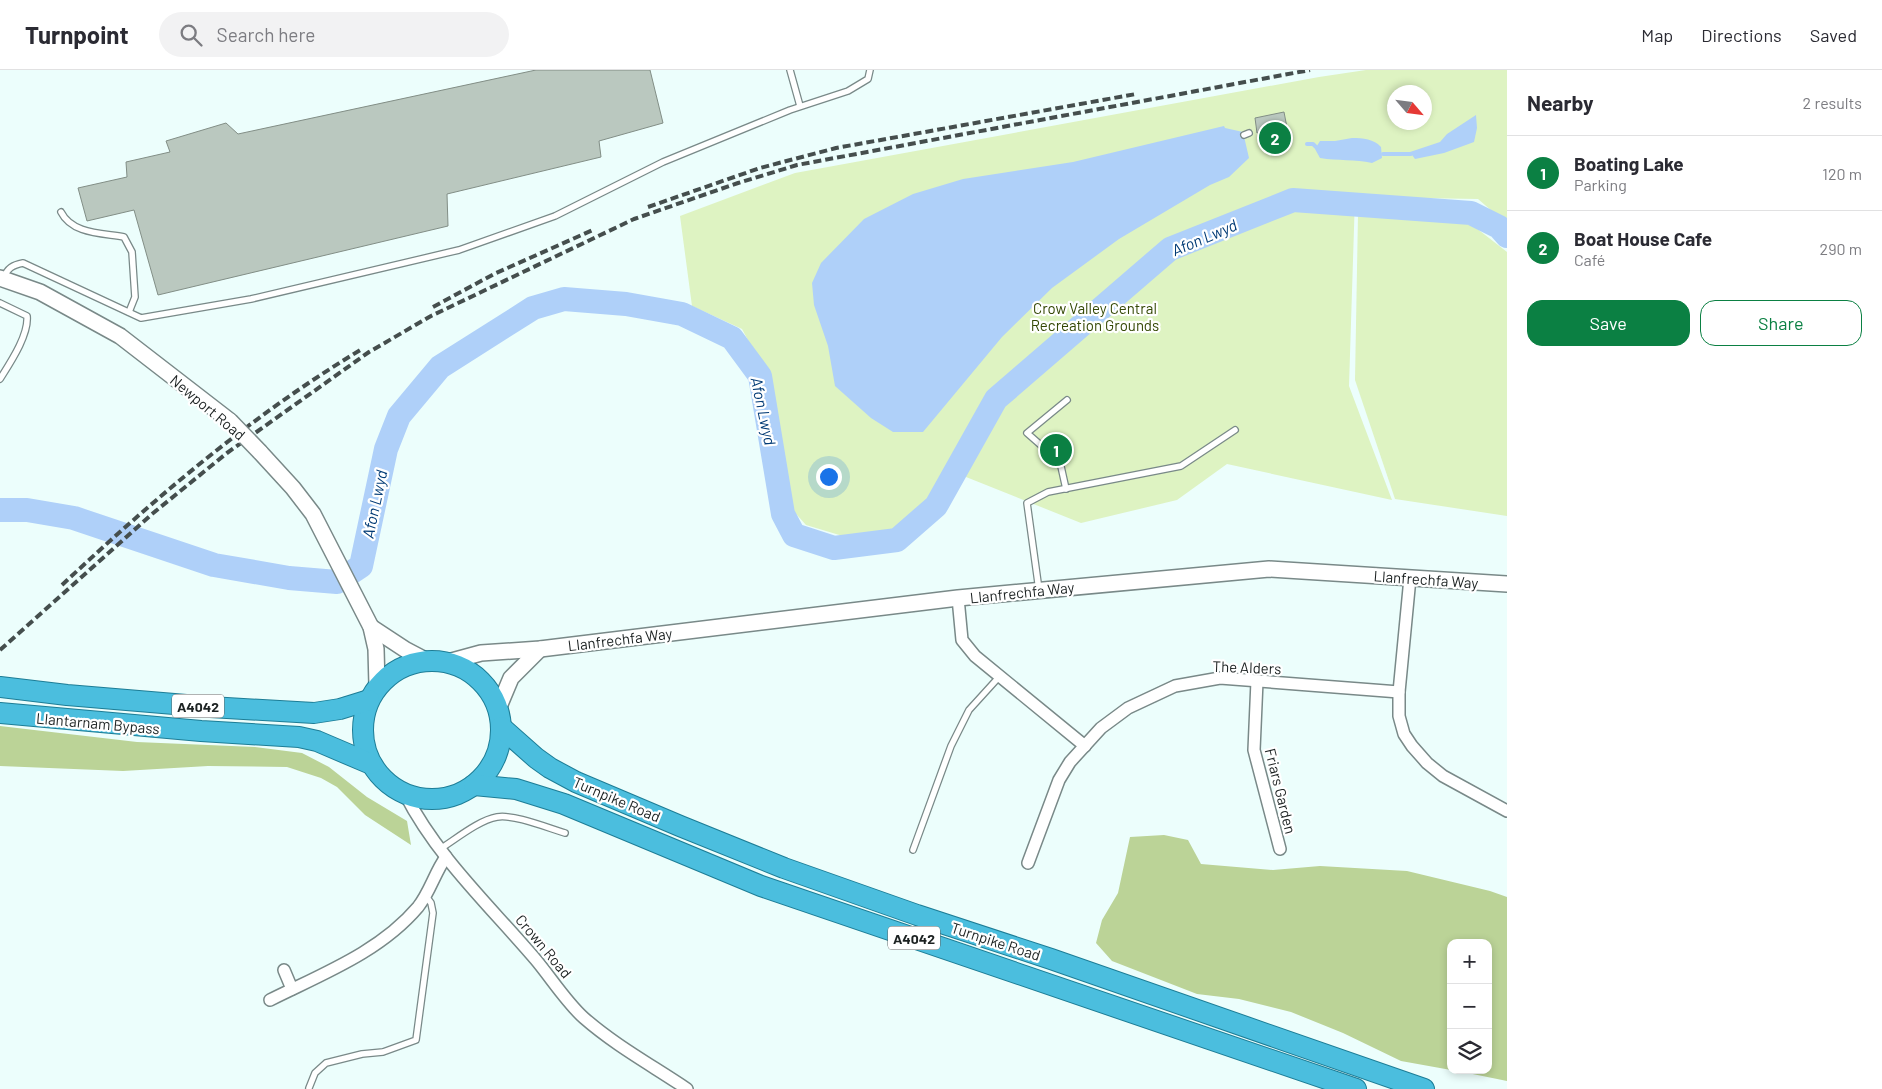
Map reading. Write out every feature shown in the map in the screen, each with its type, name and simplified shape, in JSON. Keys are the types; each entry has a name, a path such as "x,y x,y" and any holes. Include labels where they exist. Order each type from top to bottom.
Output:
{"highway":[{"path":"427,660 448,662 474,674 488,690 500,718 500,743 495,760 486,774 474,786 458,795 440,799 422,799 391,787 380,777 371,764 364,749 362,732 364,715 373,693 388,676 400,668 427,660"},
{"name":"Llantarnam Bypass","path":"0,686 67,695 314,713 340,709 373,693"},
{"name":"Llantarnam Bypass","path":"0,713 153,727 299,737 317,741 371,764"},
{"name":"Turnpike Road","path":"500,718 536,758 576,782 784,868 1424,1089"},
{"name":"Turnpike Road","path":"474,786 516,788 564,804 762,886 1356,1089"}],"street":[{"name":"Newport Road","path":"2,279 40,292 120,336 230,422 293,488 313,514 371,627 376,649 373,693"},
{"name":"Llanfrechfa Way","path":"448,662 481,653 540,649 958,598 1269,569 1507,584"},
{"path":"1410,578 1399,692 1400,716 1404,734 1427,763 1443,776 1507,811"},
{"path":"958,598 962,640 975,656 1085,746"},
{"name":"Newport Road","path":"371,627 406,650 427,660"},
{"path":"500,718 511,678 540,649"},
{"name":"The Alders","path":"1028,863 1059,780 1070,762 1101,728 1128,708 1175,686 1220,678 1399,692"},
{"name":"Friars Garden","path":"1257,681 1254,750 1280,849"},
{"name":"Crown Road","path":"405,794 412,810 443,853 583,1017 614,1042 687,1089"},
{"path":"270,1000 365,952 392,932 418,906 425,895 443,853"},
{"path":"284,970 292,989"}],"lane":[{"path":"790,70 800,106"},
{"path":"2,279 6,272 14,265 23,263 141,318 251,299 459,250 555,216 663,162 800,106 848,91 868,79 870,70"},
{"path":"61,212 65,221 80,228 94,233 124,237 132,252 135,297 129,312"},
{"path":"0,304 27,316 28,324 23,338 0,379"},
{"path":"1066,489 1060,462 1027,433 1067,400"},
{"path":"1039,590 1027,503 1048,492 1181,466 1234,430"},
{"path":"913,850 951,746 969,710 999,676"},
{"path":"443,853 485,822 498,817 522,820 565,833"},
{"path":"310,1088 315,1073 326,1063 362,1054 383,1052 416,1040 433,913 431,902 425,895"}],"green space":[{"name":"Crow Valley Central Recreation Grounds","path":"1366,70 1507,70 1507,224 1478,199 1355,197 1349,386 1392,500 1227,464 1177,500 1081,523 951,471 930,507 897,534 846,537 806,525 789,506 772,385 742,329 692,306 680,216 795,173"},
{"path":"1358,214 1471,224 1507,252 1507,516 1395,499 1355,380"},
{"path":"0,726 137,742 255,747 302,753 329,767 367,797 407,821 411,845 365,815 337,787 321,778 287,767 208,766 123,771 0,766"},
{"path":"1164,835 1188,840 1201,864 1273,870 1320,866 1407,871 1490,891 1507,897 1507,1081 1473,1074 1492,1074 1492,939 1447,939 1447,1069 1401,1061 1343,1033 1291,1012 1239,999 1197,994 1112,961 1096,943 1102,920 1118,893 1130,837"}],"water":[{"path":"1476,115 1477,128 1474,142 1444,153 1415,159 1410,152 1440,142 1447,134"},
{"path":"1224,126 1225,128 1243,132 1249,158 1229,177 1210,185 1119,239 1052,288 1002,337 923,432 893,432 871,418 835,386 828,346 814,305 812,283 821,263 864,219 913,194 963,179 1073,162"},
{"path":"1352,138 1375,142 1381,147 1382,158 1372,163 1327,159 1320,158 1315,149 1320,141"}],"building":[{"path":"536,70 650,70 663,123 599,141 601,157 447,194 448,226 158,295 134,210 87,221 78,188 127,177 126,162 170,152 166,141 226,123 238,134"},
{"path":"1284,112 1289,138 1283,139 1284,144 1266,147 1263,132 1257,133 1255,118"}],"waterway":[{"path":"1307,144 1313,144 1316,147"},
{"path":"1383,154 1411,154"},
{"name":"Afon Lwyd","path":"0,510 27,510 74,518 214,565 289,578 337,582 361,566 386,449 399,416 440,367 533,308 564,299 626,304 682,314 732,338 760,376 783,514 794,535 834,548 897,540 936,506 996,399 1170,249 1293,200 1471,213 1499,227 1507,236"}],"railway":[{"path":"0,650 152,514 227,453 369,352 431,316 634,219 797,165 1310,70"},
{"path":"648,207 760,168 836,148 1136,94"},
{"path":"433,307 494,274 595,229"},
{"path":"62,585 169,489 206,459 282,401 362,349"}],"place":[{"name":"Boat House Cafe","path":"1275,138"},
{"name":"Boating Lake","path":"1056,450"}]}
